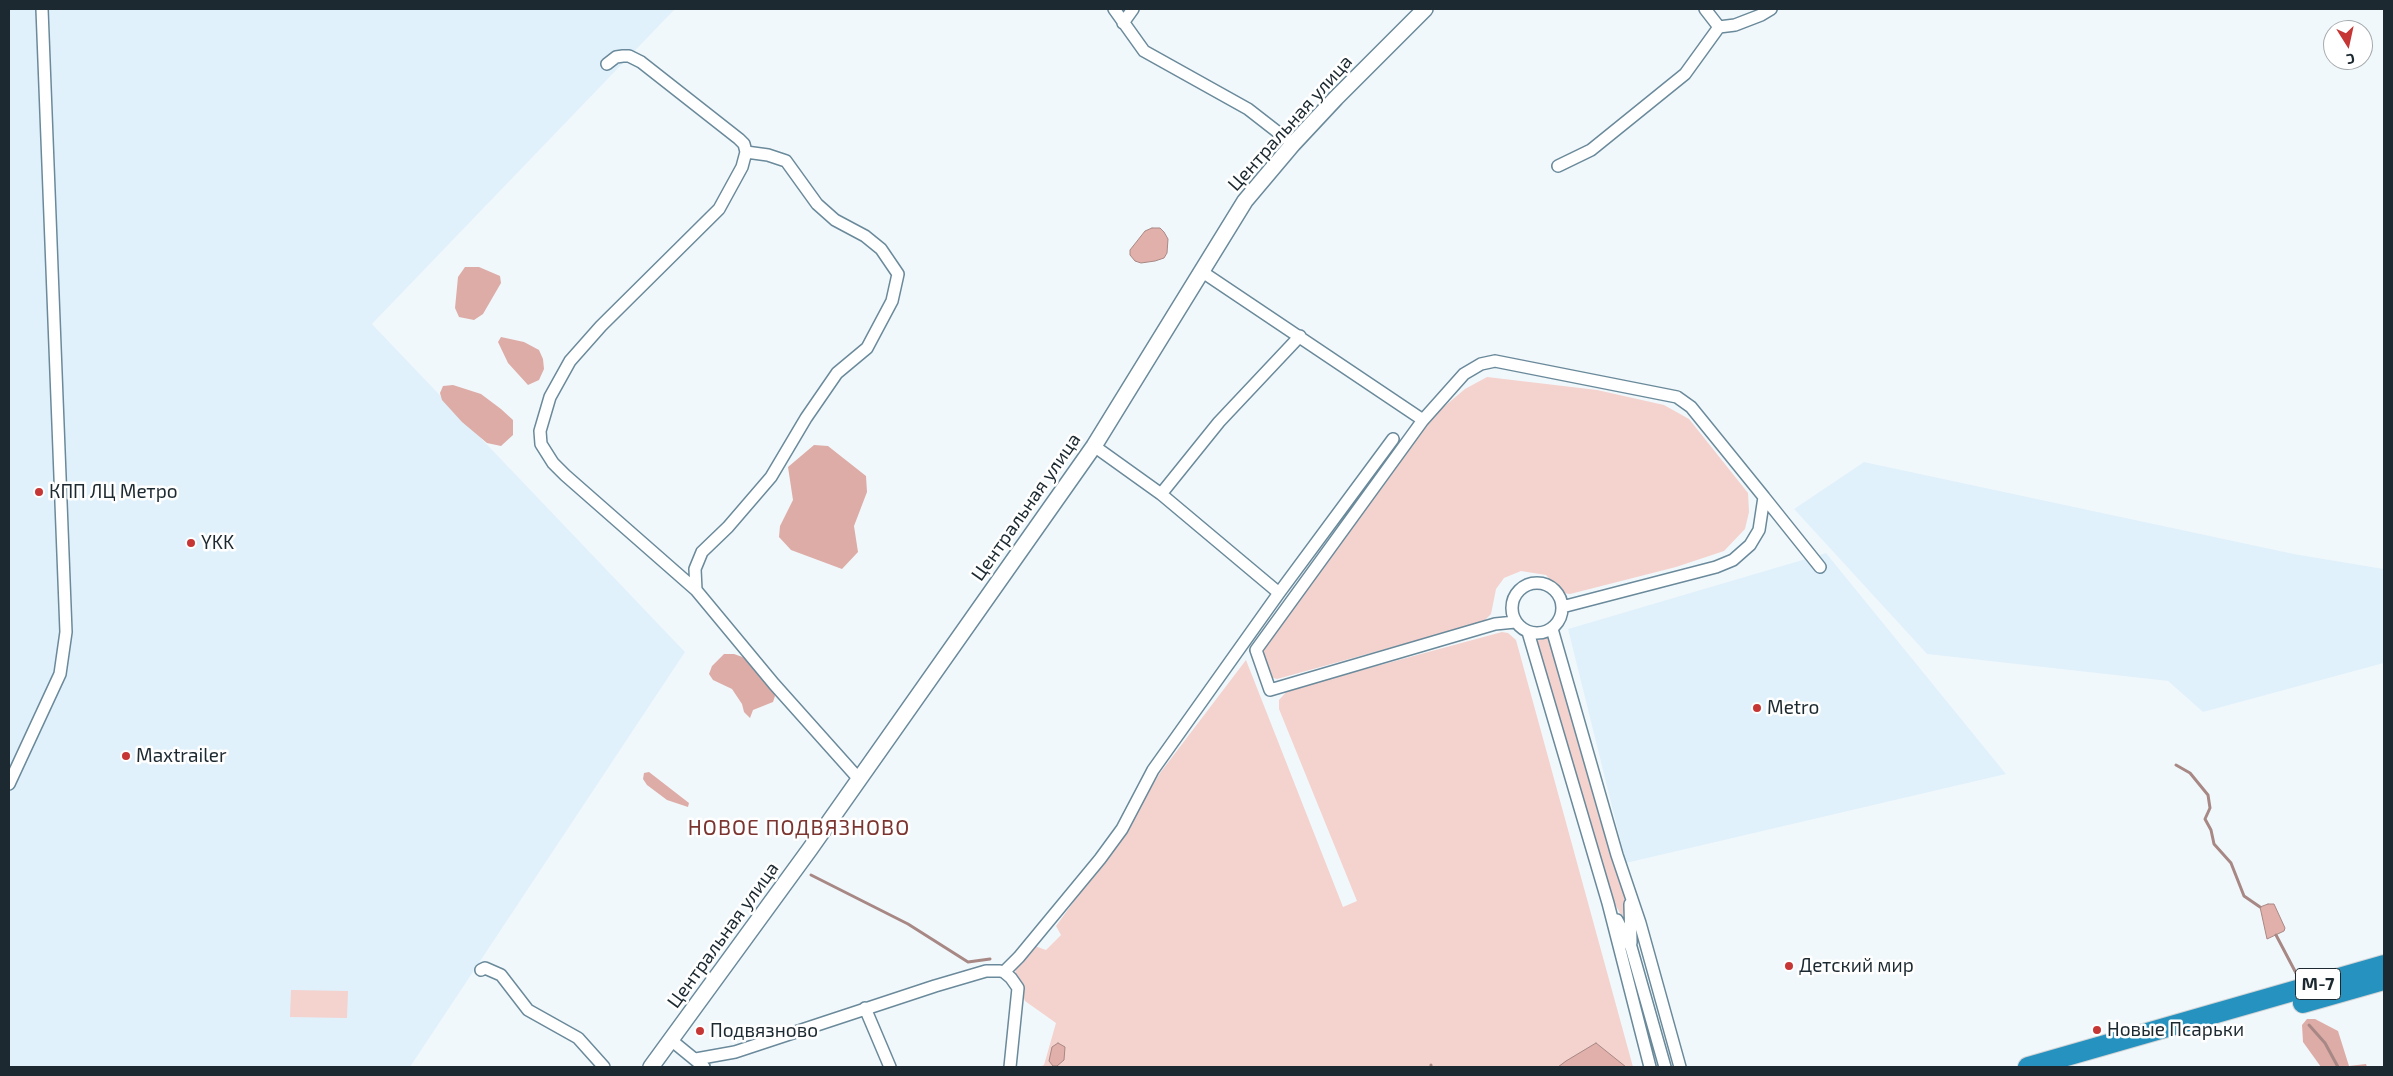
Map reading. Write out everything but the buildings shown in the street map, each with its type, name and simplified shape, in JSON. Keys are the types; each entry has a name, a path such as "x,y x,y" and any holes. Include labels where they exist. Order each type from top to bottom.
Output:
{"highway":[{"name":"М-7","path":"2028,1067 2384,965"},
{"name":"М-7","path":"2077,1067 2384,980"}],"main road":[{"name":"Центральная улица","path":"652,1067 810,849 858,778 1094,446 1245,201 1293,144 1426,9"}],"street":[{"path":"9,784 60,674 66,632 42,9"},
{"path":"1114,9 1144,51 1248,109 1293,144"},
{"path":"1123,23 1134,9"},
{"path":"1705,9 1719,27"},
{"path":"1558,166 1591,150 1685,74 1719,27 1735,25 1771,9"},
{"path":"607,64 616,57 623,56 629,56 641,62 739,139 744,144 746,152 742,167 720,209 601,326 570,361 550,397 540,431 541,444 553,463 565,475 696,590 774,684 858,778"},
{"path":"696,590 694,569 702,552 728,527 771,477 806,418 837,373 867,348 892,302 898,274 881,249 871,240 835,220 818,204 786,161 768,155 746,152"},
{"path":"1201,271 1423,420"},
{"path":"1160,494 1219,422 1300,336"},
{"path":"1515,622 1495,624 1270,690 1256,650 1423,420 1464,374 1481,364 1495,361 1677,397 1691,407 1820,567"},
{"path":"1004,972 1019,957 1122,829 1153,770 1393,439"},
{"path":"1094,446 1160,494 1280,593"},
{"path":"1562,607 1716,567 1733,560 1750,545 1759,530 1764,496"},
{"path":"1542,583 1550,587 1560,599 1562,607 1558,623 1552,629 1536,634 1528,632 1515,622 1511,614 1513,597 1526,585 1542,583"},
{"path":"1552,629 1630,896 1640,923 1680,1067"},
{"path":"1528,632 1608,902 1650,1067"},
{"path":"1630,896 1631,947"},
{"path":"1608,902 1631,947 1666,1067"},
{"path":"481,970 486,968 501,975 528,1010 578,1038 604,1067"},
{"path":"671,1040 700,1063 865,1008 986,971 1004,972 1018,988 1010,1067"},
{"path":"865,1008 890,1067"}],"shaded area":[{"path":"9,9 675,9 372,324 685,652 410,1067 9,1067"},
{"path":"1152,228 1160,228 1164,232 1168,239 1167,253 1164,258 1155,261 1141,263 1135,261 1130,255 1130,250 1145,231"},
{"path":"465,267 479,267 500,276 501,283 483,314 474,320 459,317 455,308 458,277"},
{"path":"501,337 524,342 539,350 543,359 544,369 539,380 528,385 508,363 498,342"},
{"path":"1487,377 1597,390 1664,405 1689,419 1748,493 1749,512 1745,529 1724,551 1676,567 1570,594 1563,593 1546,575 1521,571 1504,578 1496,589 1491,614 1483,622 1277,679 1270,677 1258,652 1427,421 1465,389"},
{"path":"453,385 481,394 501,409 513,420 513,435 501,446 487,443 462,422 442,400 440,393 443,386"},
{"path":"814,445 828,446 866,476 867,492 854,526 858,552 842,569 791,550 779,537 780,526 793,500 788,467"},
{"path":"1864,462 2294,554 2384,569 2384,663 2203,712 2168,681 1927,654 1794,509"},
{"path":"1826,553 2006,774 1626,863 1568,629"},
{"path":"1502,632 1508,633 1516,640 1633,1067 1039,1067 1044,1065 1056,1023 1025,1001 1015,976 1016,966 1035,946 1046,950 1061,935 1056,926 1118,841 1160,773 1246,660 1343,907 1357,901 1279,709 1279,700 1288,690"},
{"path":"1550,637 1625,898 1623,918 1613,901 1536,641"},
{"path":"724,654 734,654 748,659 772,687 775,696 773,702 753,710 750,718 744,712 742,704 732,689 713,680 709,674 712,666"},
{"path":"649,772 689,803 688,807 667,800 647,785 643,779 644,773"},
{"path":"2274,904 2285,928 2284,931 2267,939 2260,907"},
{"path":"291,990 348,991 347,1018 290,1017"},
{"path":"2307,1019 2315,1019 2338,1031 2349,1066 2366,1064 2367,1067 2321,1067 2303,1042 2302,1025"},
{"path":"1058,1043 1065,1047 1064,1060 1057,1066 1053,1066 1049,1061 1052,1047"},
{"path":"1596,1043 1626,1067 1558,1067 1566,1061"}],"waterway":[{"path":"2176,765 2190,773 2208,795 2210,808 2205,819 2211,830 2214,844 2231,863 2244,896 2260,907"},
{"path":"811,875 908,924 968,962 990,959"},
{"path":"2276,935 2297,975"},
{"path":"2309,1025 2325,1043 2338,1067"}],"place":[{"name":"КПП ЛЦ Метро","path":"39,492"},
{"name":"YKK","path":"191,543"},
{"name":"Metro","path":"1757,708"},
{"name":"Maxtrailer","path":"126,756"},
{"name":"Детский мир","path":"1789,966"},
{"name":"Новые Псарьки","path":"2097,1030"},
{"name":"Подвязново","path":"700,1031"}],"district":[{"name":"НОВОЕ ПОДВЯЗНОВО","path":"799,828"}]}
